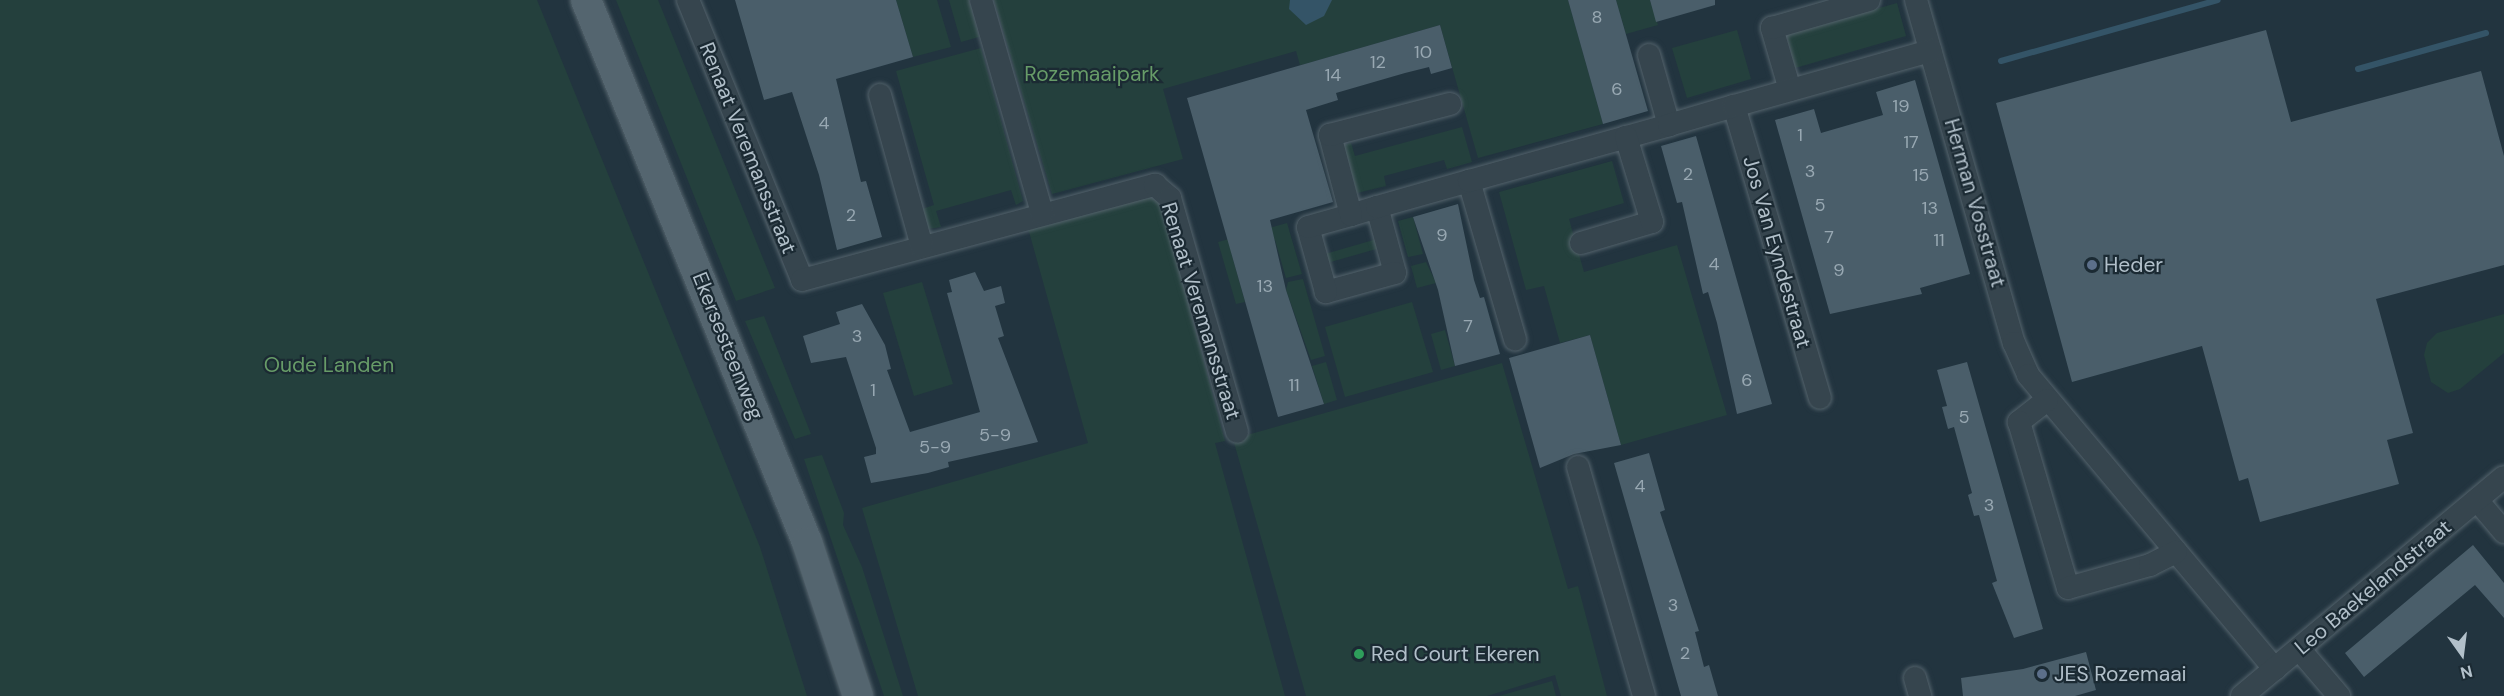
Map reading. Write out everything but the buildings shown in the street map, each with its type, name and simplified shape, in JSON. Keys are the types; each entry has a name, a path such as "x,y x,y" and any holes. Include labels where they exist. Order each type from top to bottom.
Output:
{"main road":[{"name":"Ekersesteenweg","path":"586,0 807,542 858,696"}],"street":[{"name":"Renaat Veremansstraat","path":"688,0 802,280 1145,185 1164,190 1170,198 1237,432"},
{"path":"981,0 1042,213"},
{"path":"1790,90 1772,28 1869,0"},
{"name":"Herman Vosstraat","path":"1916,0 2014,343 2028,375 2275,669"},
{"path":"1377,207 1395,273 1326,292 1308,227 1377,207 1626,137 1669,124 1930,51"},
{"path":"1649,55 1669,124"},
{"path":"880,95 922,246"},
{"path":"1351,215 1330,135 1450,104"},
{"name":"Jos Van Eyndestraat","path":"1734,106 1820,398"},
{"path":"1581,243 1652,222 1626,137"},
{"path":"1469,181 1515,339"},
{"path":"2047,400 2019,422 2068,588 2150,565 2176,552"},
{"path":"1578,467 1644,696"},
{"name":"Leo Baekelandstraat","path":"2242,696 2504,477"},
{"path":"2477,500 2504,532"},
{"path":"2299,649 2339,696"}],"green space":[{"name":"Oude Landen","path":"0,0 537,0 760,547 807,696 0,696"},
{"path":"616,0 658,0 775,288 736,301"},
{"path":"896,0 937,0 951,47 913,57"},
{"path":"949,0 969,0 979,37 961,42"},
{"name":"Rozemaaipark","path":"994,0 1568,0 1603,124 1478,158 1440,25 1305,64 1300,65 1296,51 1163,89 1183,159 1052,194"},
{"path":"1616,0 1650,0 1658,25 1626,34"},
{"path":"1897,3 1906,36 1795,68 1786,34"},
{"path":"1737,30 1751,79 1687,98 1672,48"},
{"path":"981,48 1023,201 1016,205 1011,190 936,211 941,227 928,229 919,210 934,205 896,71"},
{"path":"1462,127 1472,162 1447,169 1444,160 1384,176 1386,186 1357,193 1344,145 1351,143 1355,156"},
{"path":"1612,161 1624,203 1569,219 1584,272 1677,245 1727,415 1621,445 1590,335 1560,343 1544,286 1526,290 1499,192"},
{"path":"1146,196 1156,200 1164,212 1225,441 1215,443 1285,696 918,696 862,508 1088,443 1028,228"},
{"path":"1413,217 1423,254 1408,257 1398,221"},
{"path":"1287,223 1302,274 1286,278 1275,240 1231,252 1245,302 1236,304 1218,242"},
{"path":"1377,239 1380,248 1327,263 1325,254"},
{"path":"1426,262 1436,283 1417,288 1411,266"},
{"path":"1303,279 1325,356 1311,360 1286,290 1288,282"},
{"path":"922,282 953,384 914,396 883,293"},
{"path":"1412,302 1433,372 1345,397 1325,327"},
{"path":"2504,314 2504,353 2460,389 2448,393 2431,382 2424,355 2427,343 2437,333"},
{"path":"764,316 811,434 795,439 745,321"},
{"path":"1445,330 1455,366 1441,370 1431,334"},
{"path":"1326,362 1337,400 1324,404 1312,366"},
{"path":"1502,363 1568,589 1578,586 1607,696 1561,696 1555,675 1487,696 1306,696 1233,439"},
{"path":"822,455 844,513 843,525 862,567 903,696 884,696 804,459"},
{"path":"1552,681 1556,696 1499,696"}],"water":[{"path":"1290,0 1332,0 1324,16 1306,25 1289,9"}],"waterway":[{"path":"2001,61 2218,0"},
{"path":"2358,69 2486,33"}],"place":[{"name":"Heder","path":"2092,265"},
{"name":"Red Court Ekeren","path":"1359,654"},
{"name":"JES Rozemaai","path":"2042,674"}]}
